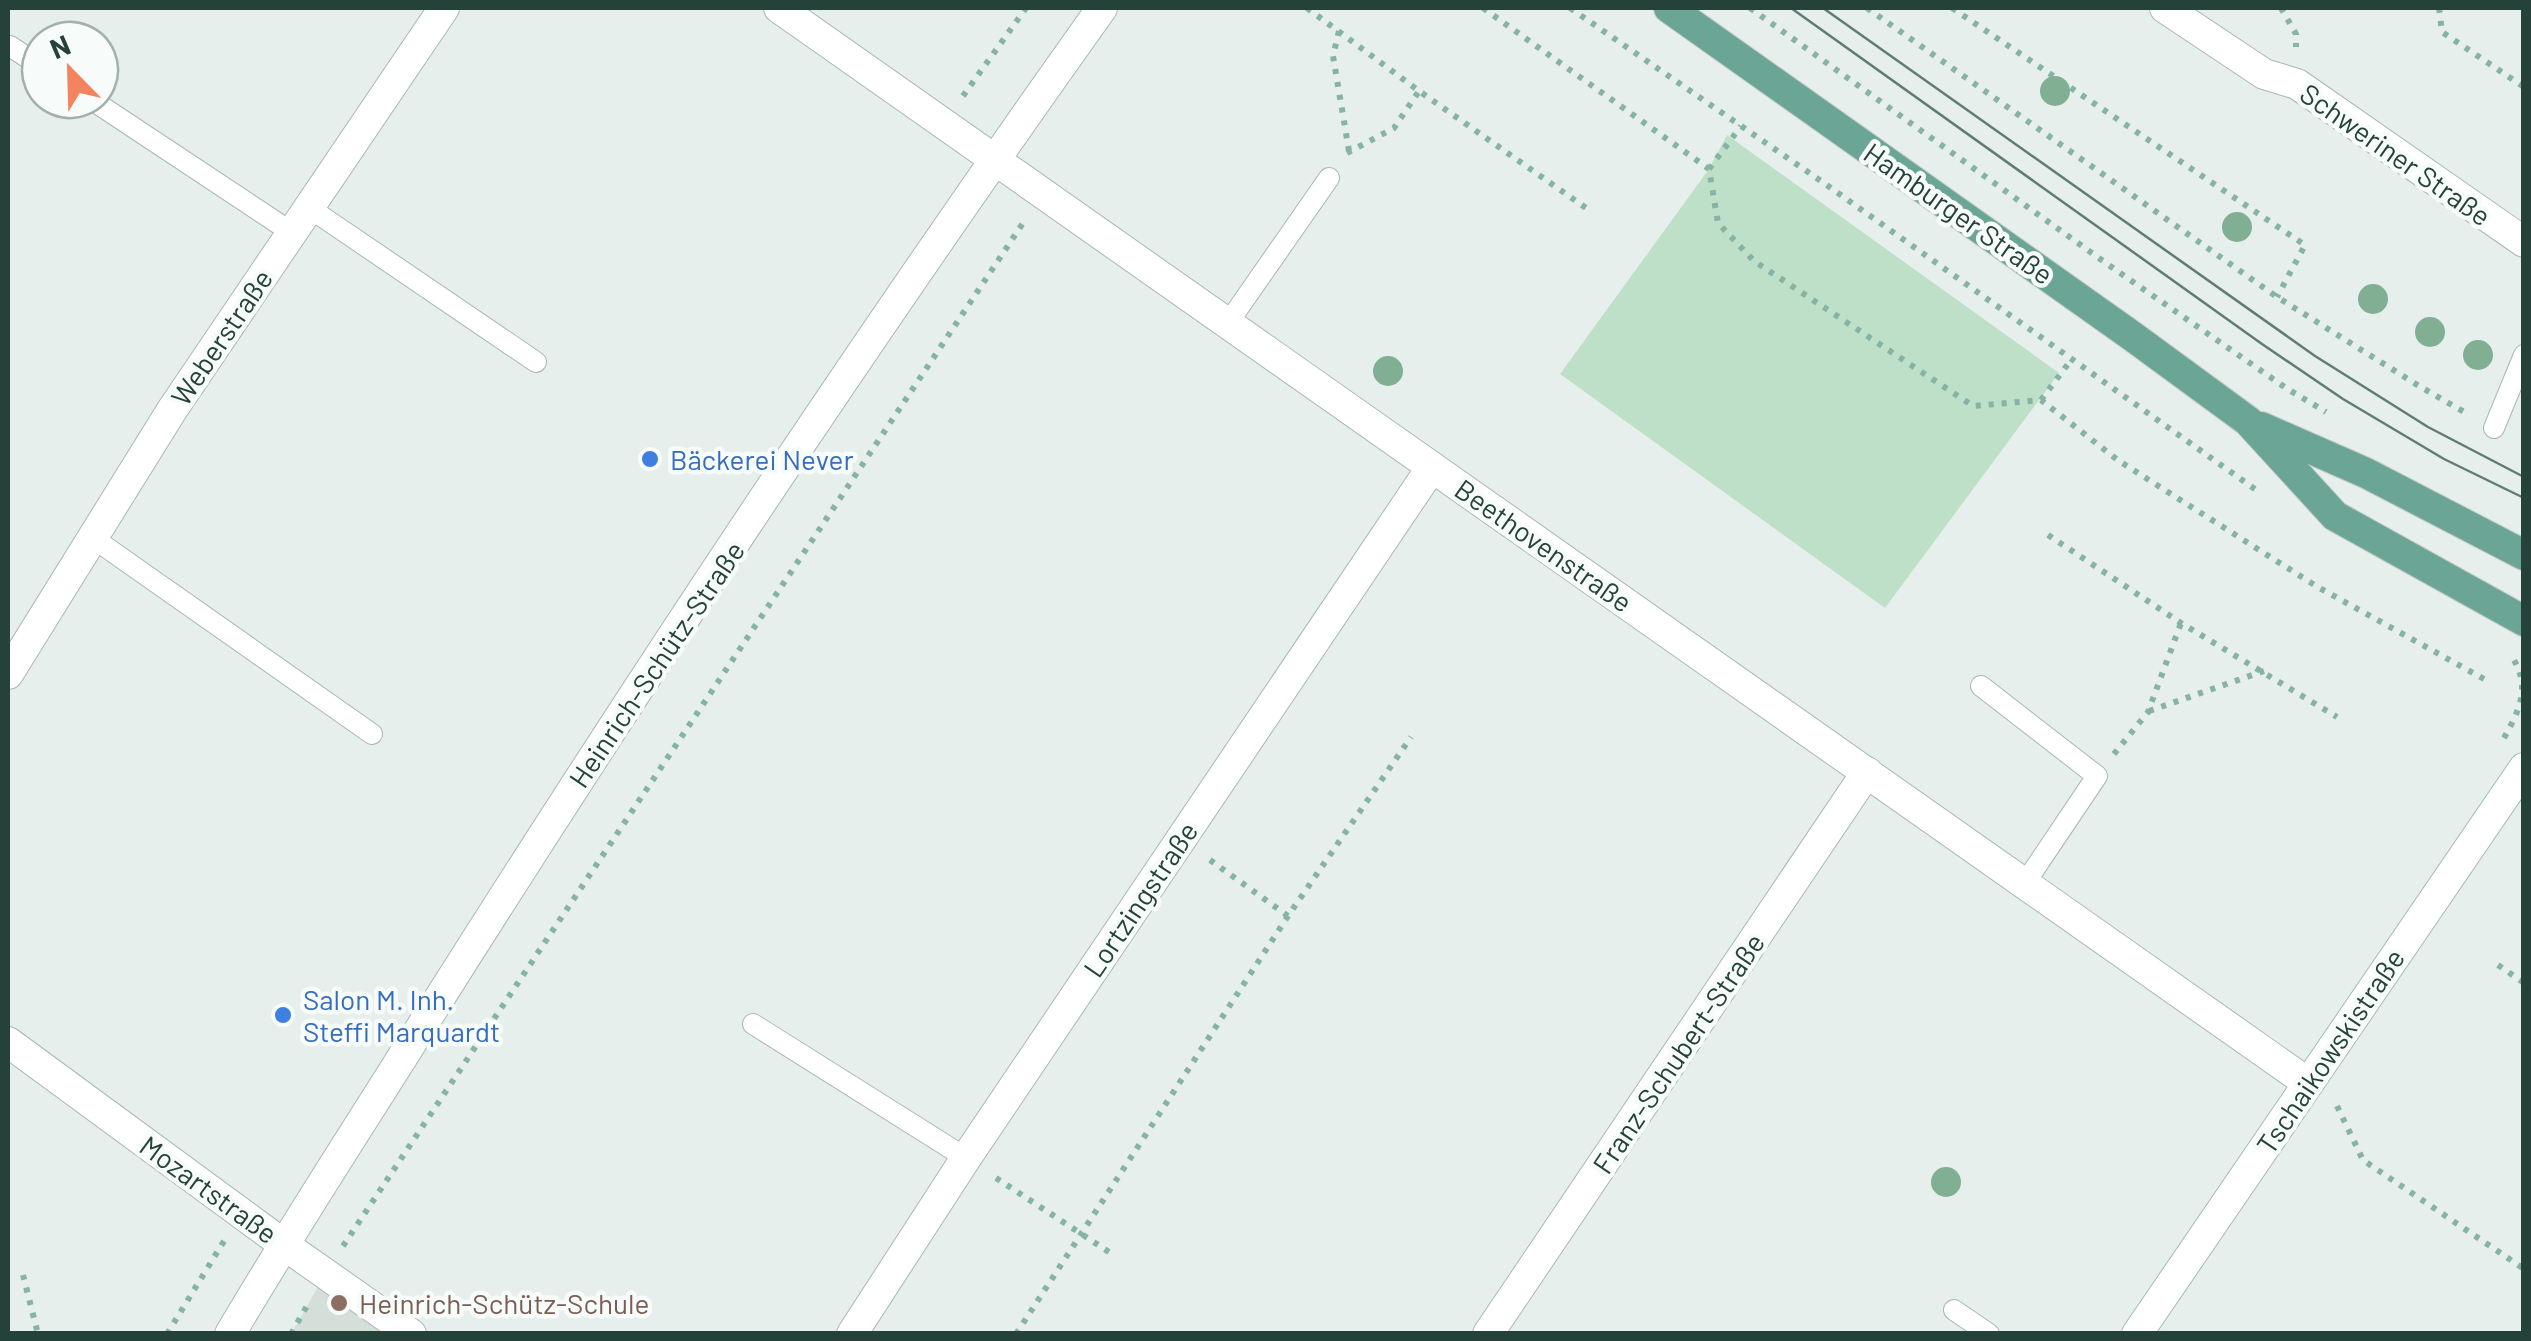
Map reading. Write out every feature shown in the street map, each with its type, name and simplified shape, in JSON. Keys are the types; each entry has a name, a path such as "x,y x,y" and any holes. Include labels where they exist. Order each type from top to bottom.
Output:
{"main road":[{"name":"Hamburger Straße","path":"1668,8 2248,421 2336,516 2524,621"},
{"name":"Hamburger Straße","path":"2248,421 2366,473 2524,554"}],"street":[{"name":"Weberstraße","path":"8,674 172,410 444,8"},
{"name":"Beethovenstraße","path":"779,8 2308,1083"},
{"name":"Heinrich-Schütz-Straße","path":"230,1334 571,790 994,159 1102,8"},
{"name":"Schweriner Straße","path":"2165,8 2264,74 2297,84 2524,242"},
{"name":"Lortzingstraße","path":"852,1334 966,1158 1432,467"},
{"name":"Tschaikowskistraße","path":"2137,1334 2524,768"},
{"name":"Franz-Schubert-Straße","path":"1488,1334 1867,772"},
{"name":"Mozartstraße","path":"8,1042 411,1334"}],"lane":[{"path":"120,116 536,362"},
{"path":"1228,323 1329,178"},
{"path":"2494,428 2524,355"},
{"path":"93,538 372,734"},
{"path":"1980,686 2097,776 2024,883"},
{"path":"753,1024 966,1158"},
{"path":"1954,1310 1989,1334"}],"path":[{"path":"943,123 1026,8"},
{"path":"1307,8 1586,208"},
{"path":"1483,8 1709,169 1718,222 1754,261 1973,406 2040,400 2119,462 2316,586 2484,679"},
{"path":"1570,8 2259,492"},
{"path":"1750,8 2286,388"},
{"path":"1867,8 2277,297 2494,428"},
{"path":"1952,8 2306,246 2277,297"},
{"path":"2439,8 2442,32 2524,87"},
{"path":"1339,31 1333,56 1349,150"},
{"path":"1329,178 1349,150 1394,128 1419,90"},
{"path":"1709,169 1741,126"},
{"path":"291,1334 326,1273 1026,218"},
{"path":"2040,400 2071,360"},
{"path":"2048,534 2181,623 2337,717"},
{"path":"2097,776 2148,712 2181,623"},
{"path":"2148,712 2264,671"},
{"path":"1016,1334 1288,916 1411,737"},
{"path":"1181,839 1288,916"},
{"path":"2498,965 2524,982"},
{"path":"2335,1101 2363,1160 2524,1270"},
{"path":"966,1158 1112,1254"},
{"path":"167,1334 241,1212"},
{"path":"23,1276 38,1334"}],"shaded area":[{"name":"Heinrich-Schütz-Schule","path":"326,1273 411,1334 291,1334"}],"green space":[{"path":"1727,135 2059,373 1885,608 1560,374 1709,169"}],"tram line":[{"path":"1791,8 2343,399 2444,459 2524,498"},
{"path":"1823,8 2315,356 2428,427 2524,477"}],"place":[{"name":"Bäckerei Never","path":"650,459"},
{"name":"Salon M. Inh. Steffi Marquardt","path":"283,1015"},
{"name":"Heinrich-Schütz-Schule","path":"339,1303"}]}
